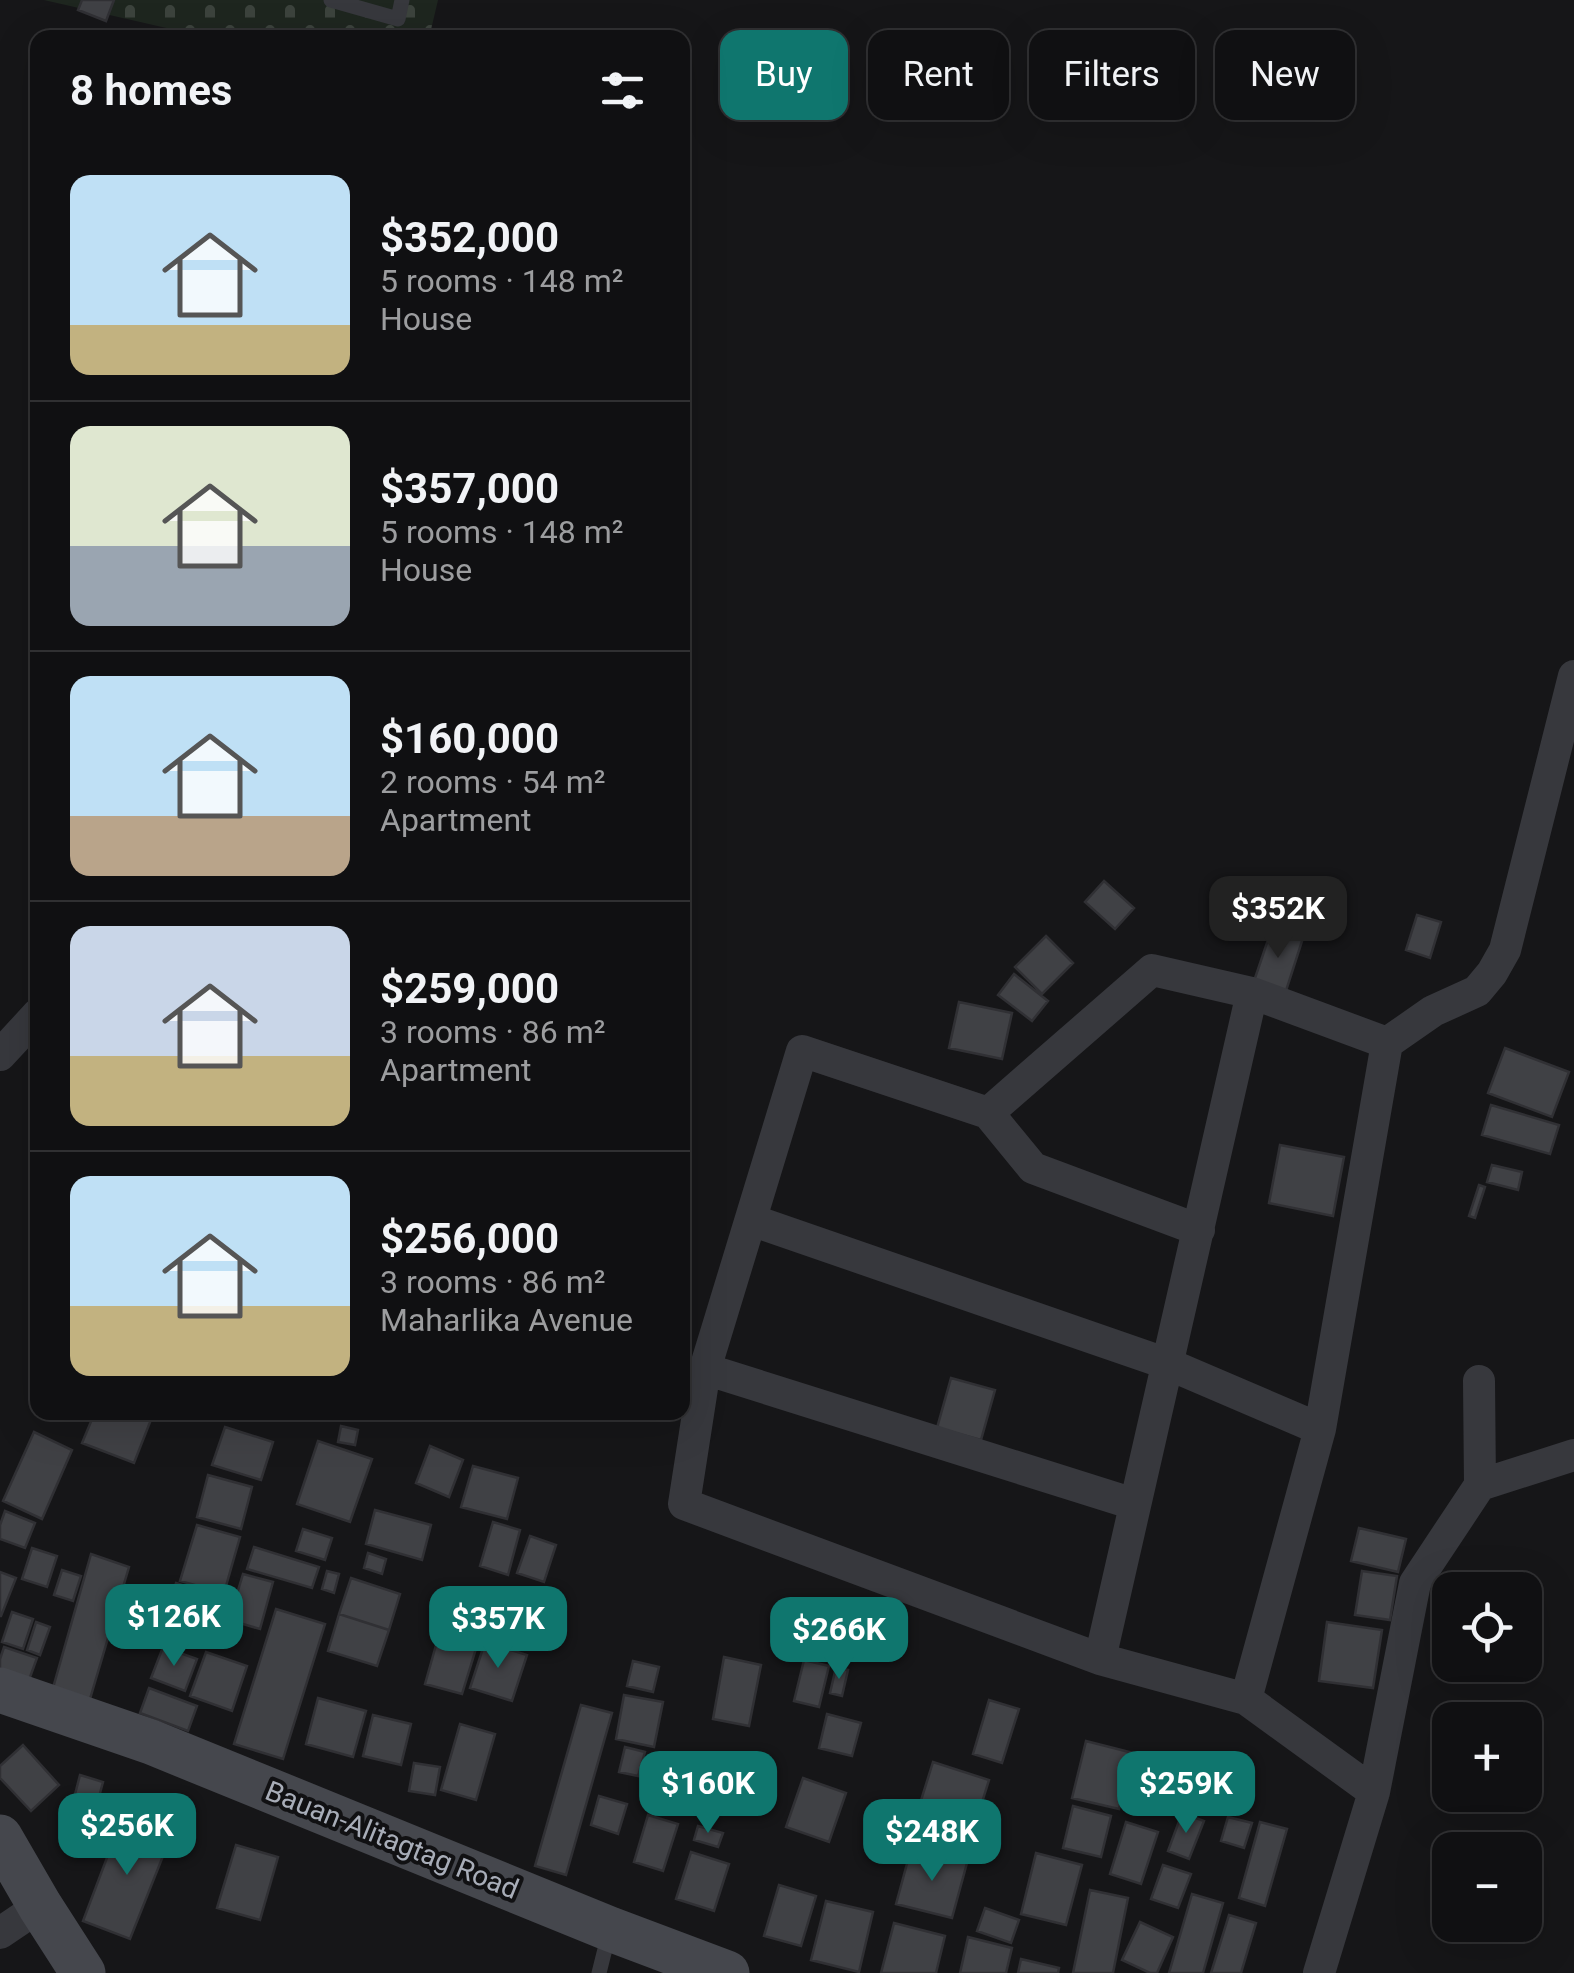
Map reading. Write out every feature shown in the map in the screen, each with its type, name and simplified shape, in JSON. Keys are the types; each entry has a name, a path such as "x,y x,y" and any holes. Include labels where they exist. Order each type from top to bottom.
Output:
{"main road":[{"name":"Bauan-Alitagtag Road","path":"0,1690 151,1742 610,1930 727,1973"},
{"path":"0,1837 84,1973"}],"street":[{"path":"1246,1698 1320,1430 1387,1043 1433,1012 1476,990 1492,974 1505,950 1574,676"},
{"path":"988,1113 1152,970 1252,992 1387,1043"},
{"path":"1100,1659 1252,992"},
{"path":"0,1056 30,1023"},
{"path":"1199,1230 1033,1168 988,1113 802,1051 704,1369 684,1504 1100,1659 1246,1698 1374,1792"},
{"path":"750,1220 1168,1364 1320,1430"},
{"path":"704,1369 1134,1504"},
{"path":"1319,1973 1374,1792 1415,1583 1480,1486 1479,1382"},
{"path":"1480,1486 1574,1455"},
{"path":"0,1933 40,1906"}],"lane":[{"path":"331,0 398,19 402,0"},
{"path":"599,1973 610,1930"}],"green space":[{"path":"44,0 438,0 431,30 175,30"}],"building":[{"path":"82,0 114,0 106,21 78,10"},
{"path":"1104,881 1134,908 1115,929 1085,902"},
{"path":"1417,915 1441,922 1430,958 1406,950"},
{"path":"1272,928 1303,938 1285,994 1253,984"},
{"path":"1046,936 1073,963 1042,994 1015,967"},
{"path":"1014,974 1048,1001 1032,1021 998,995"},
{"path":"959,1002 1012,1013 1002,1059 949,1048"},
{"path":"1505,1048 1569,1072 1552,1117 1488,1093"},
{"path":"1491,1105 1559,1125 1550,1154 1482,1135"},
{"path":"1280,1145 1344,1157 1333,1216 1269,1203"},
{"path":"1492,1165 1522,1172 1518,1190 1487,1182"},
{"path":"1479,1185 1485,1187 1475,1218 1469,1216"},
{"path":"951,1378 995,1390 981,1440 937,1428"},
{"path":"92,1420 151,1420 134,1463 82,1443"},
{"path":"341,1426 358,1430 355,1445 338,1442"},
{"path":"225,1427 273,1442 261,1480 212,1465"},
{"path":"34,1432 72,1450 42,1519 3,1501"},
{"path":"318,1441 372,1459 350,1522 297,1504"},
{"path":"430,1446 463,1460 449,1497 416,1483"},
{"path":"473,1466 518,1478 507,1519 461,1507"},
{"path":"208,1475 252,1487 241,1529 197,1517"},
{"path":"375,1510 431,1525 422,1560 366,1544"},
{"path":"5,1511 35,1523 25,1548 0,1539"},
{"path":"493,1522 520,1530 508,1575 480,1566"},
{"path":"197,1525 240,1537 224,1593 180,1581"},
{"path":"1359,1528 1406,1539 1398,1572 1351,1561"},
{"path":"303,1529 332,1538 325,1560 296,1551"},
{"path":"530,1536 556,1545 544,1582 517,1573"},
{"path":"254,1547 319,1567 312,1588 247,1569"},
{"path":"32,1548 57,1556 47,1587 22,1579"},
{"path":"368,1553 386,1559 382,1574 364,1568"},
{"path":"91,1554 129,1567 90,1699 53,1688"},
{"path":"62,1570 81,1576 73,1601 54,1595"},
{"path":"327,1571 339,1574 334,1593 322,1589"},
{"path":"1362,1571 1397,1576 1390,1620 1355,1615"},
{"path":"0,1572 16,1578 1,1616 0,1616"},
{"path":"243,1574 273,1582 260,1629 229,1620"},
{"path":"351,1578 400,1594 389,1630 339,1614"},
{"path":"176,1583 227,1600 215,1638 164,1622"},
{"path":"276,1609 325,1624 283,1759 234,1744"},
{"path":"12,1612 33,1619 23,1649 2,1642"},
{"path":"339,1614 389,1630 377,1666 328,1651"},
{"path":"36,1622 50,1627 40,1655 27,1650"},
{"path":"1327,1622 1382,1630 1373,1688 1319,1681"},
{"path":"440,1631 478,1642 462,1694 425,1684"},
{"path":"485,1642 527,1655 512,1701 470,1688"},
{"path":"4,1647 37,1658 29,1680 0,1670"},
{"path":"163,1647 197,1659 185,1691 151,1678"},
{"path":"206,1652 247,1666 232,1711 190,1696"},
{"path":"724,1657 761,1665 749,1726 713,1719"},
{"path":"804,1660 829,1666 819,1707 794,1701"},
{"path":"633,1661 659,1667 653,1692 627,1686"},
{"path":"836,1667 848,1670 842,1696 830,1693"},
{"path":"149,1688 197,1706 188,1731 140,1713"},
{"path":"624,1695 663,1702 654,1747 616,1739"},
{"path":"318,1698 366,1711 353,1757 306,1744"},
{"path":"989,1700 1019,1709 1002,1763 973,1754"},
{"path":"581,1705 612,1713 566,1875 535,1866"},
{"path":"827,1714 861,1723 852,1756 819,1748"},
{"path":"373,1715 411,1724 401,1765 363,1756"},
{"path":"460,1724 495,1734 476,1800 441,1790"},
{"path":"1086,1741 1133,1753 1119,1809 1072,1798"},
{"path":"23,1745 59,1785 31,1811 0,1778 0,1766"},
{"path":"625,1747 645,1752 638,1776 619,1772"},
{"path":"933,1762 989,1780 969,1844 913,1826"},
{"path":"414,1763 440,1767 435,1795 409,1791"},
{"path":"1188,1774 1225,1787 1217,1808 1182,1795"},
{"path":"80,1775 103,1782 96,1808 73,1802"},
{"path":"803,1778 846,1793 829,1842 786,1827"},
{"path":"165,1796 189,1804 180,1832 155,1824"},
{"path":"599,1796 627,1804 618,1834 591,1825"},
{"path":"1073,1806 1111,1816 1101,1857 1063,1848"},
{"path":"1182,1813 1204,1821 1189,1859 1168,1851"},
{"path":"648,1815 678,1824 663,1871 634,1862"},
{"path":"1228,1817 1252,1823 1244,1848 1221,1841"},
{"path":"122,1818 171,1836 130,1939 83,1921"},
{"path":"1126,1822 1158,1832 1141,1884 1110,1874"},
{"path":"1260,1822 1287,1829 1265,1906 1239,1898"},
{"path":"698,1826 723,1833 718,1847 694,1840"},
{"path":"236,1845 278,1857 260,1920 217,1908"},
{"path":"911,1849 967,1863 952,1918 896,1904"},
{"path":"691,1852 729,1864 714,1911 676,1899"},
{"path":"1036,1853 1082,1865 1066,1925 1021,1914"},
{"path":"1163,1865 1191,1874 1178,1908 1151,1899"},
{"path":"779,1885 816,1896 801,1946 764,1936"},
{"path":"1090,1890 1128,1898 1113,1973 1073,1973"},
{"path":"1192,1894 1223,1903 1203,1973 1169,1973"},
{"path":"826,1901 873,1912 859,1972 811,1960"},
{"path":"985,1908 1019,1920 1011,1943 977,1931"},
{"path":"1229,1915 1256,1923 1241,1973 1211,1973"},
{"path":"1140,1922 1173,1937 1157,1973 1122,1960"},
{"path":"894,1923 945,1936 936,1973 881,1973"},
{"path":"968,1937 1012,1948 1006,1973 960,1973"},
{"path":"1021,1959 1059,1968 1058,1973 1018,1973"}]}
